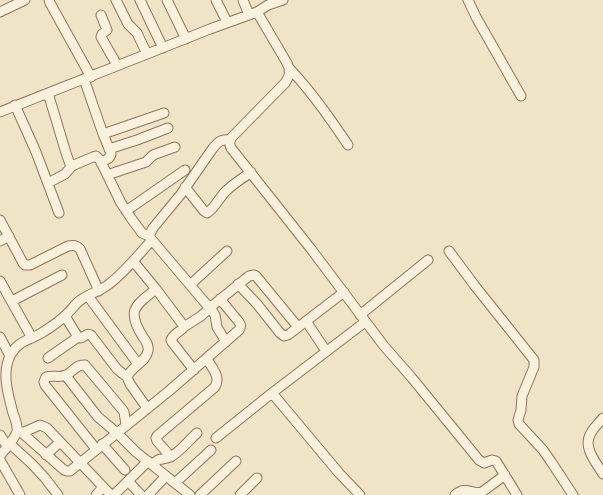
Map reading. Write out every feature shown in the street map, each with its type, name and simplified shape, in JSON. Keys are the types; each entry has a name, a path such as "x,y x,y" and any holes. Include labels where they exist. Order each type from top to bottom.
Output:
{"street":[{"path":"0,12 25,0"},
{"path":"49,0 88,78 103,134 111,156 101,163"},
{"path":"116,0 128,24 136,33 147,54"},
{"path":"140,0 163,48"},
{"path":"167,0 186,39"},
{"path":"216,0 227,22"},
{"path":"243,0 290,69 312,94 348,145"},
{"path":"0,112 283,0"},
{"path":"468,0 476,17 521,96"},
{"path":"101,15 107,29 101,37 117,66"},
{"path":"290,69 290,74 285,83 232,137 230,140 231,148 363,318 479,460 484,463 495,460 517,495"},
{"path":"48,93 71,167"},
{"path":"15,105 36,152 58,213"},
{"path":"103,134 164,113"},
{"path":"109,149 168,128"},
{"path":"220,299 241,325 239,330 194,370 70,471 67,472 64,470 19,432 3,381 5,370 14,349 24,341 43,332 65,316 77,303 108,286 115,280 133,261 151,238 153,228 186,187 218,142 230,140"},
{"path":"107,175 146,162 153,155 175,147"},
{"path":"48,183 65,174 71,167 96,156 126,211 142,233 151,238 210,307 215,315 217,327 226,342"},
{"path":"126,211 185,170"},
{"path":"186,187 207,213 221,196 251,172"},
{"path":"0,220 25,265 30,265 68,246 78,246 98,291"},
{"path":"0,241 9,236"},
{"path":"190,285 227,251"},
{"path":"449,251 495,312 534,360 534,367 522,396 522,410 518,420 543,450 573,495"},
{"path":"216,438 326,351 428,260"},
{"path":"133,261 184,327"},
{"path":"194,370 172,342 171,340 173,336 201,316 251,274 256,276 298,327"},
{"path":"12,301 62,276"},
{"path":"0,281 32,338"},
{"path":"238,284 284,336 288,335 344,292"},
{"path":"127,377 131,370 147,355 148,350 148,344 135,323 134,316 136,309 140,302 156,289"},
{"path":"88,296 138,364"},
{"path":"65,316 78,337"},
{"path":"306,321 326,351"},
{"path":"48,358 78,337 82,338 87,334 91,335 117,369 127,377 128,381 147,408"},
{"path":"0,337 10,356"},
{"path":"171,457 156,438 217,384 217,375 207,359"},
{"path":"125,470 99,447 45,385 44,382 46,377 66,376 79,365 85,365 124,412 126,425"},
{"path":"66,376 98,416 129,446 188,494"},
{"path":"272,393 339,473 360,495"},
{"path":"603,418 591,432 587,444 603,474"},
{"path":"0,456 19,432 24,432 40,425 47,428 79,463 113,495 151,463 159,459 171,457 197,433"},
{"path":"0,435 8,445 32,464 58,495"},
{"path":"46,455 60,442"},
{"path":"175,483 211,450"},
{"path":"0,460 20,495"},
{"path":"200,495 236,461"},
{"path":"455,495 461,491 467,490 478,494 505,475"},
{"path":"148,495 166,476"},
{"path":"240,495 256,478"},
{"path":"128,481 141,495"},
{"path":"96,495 103,487"}]}
